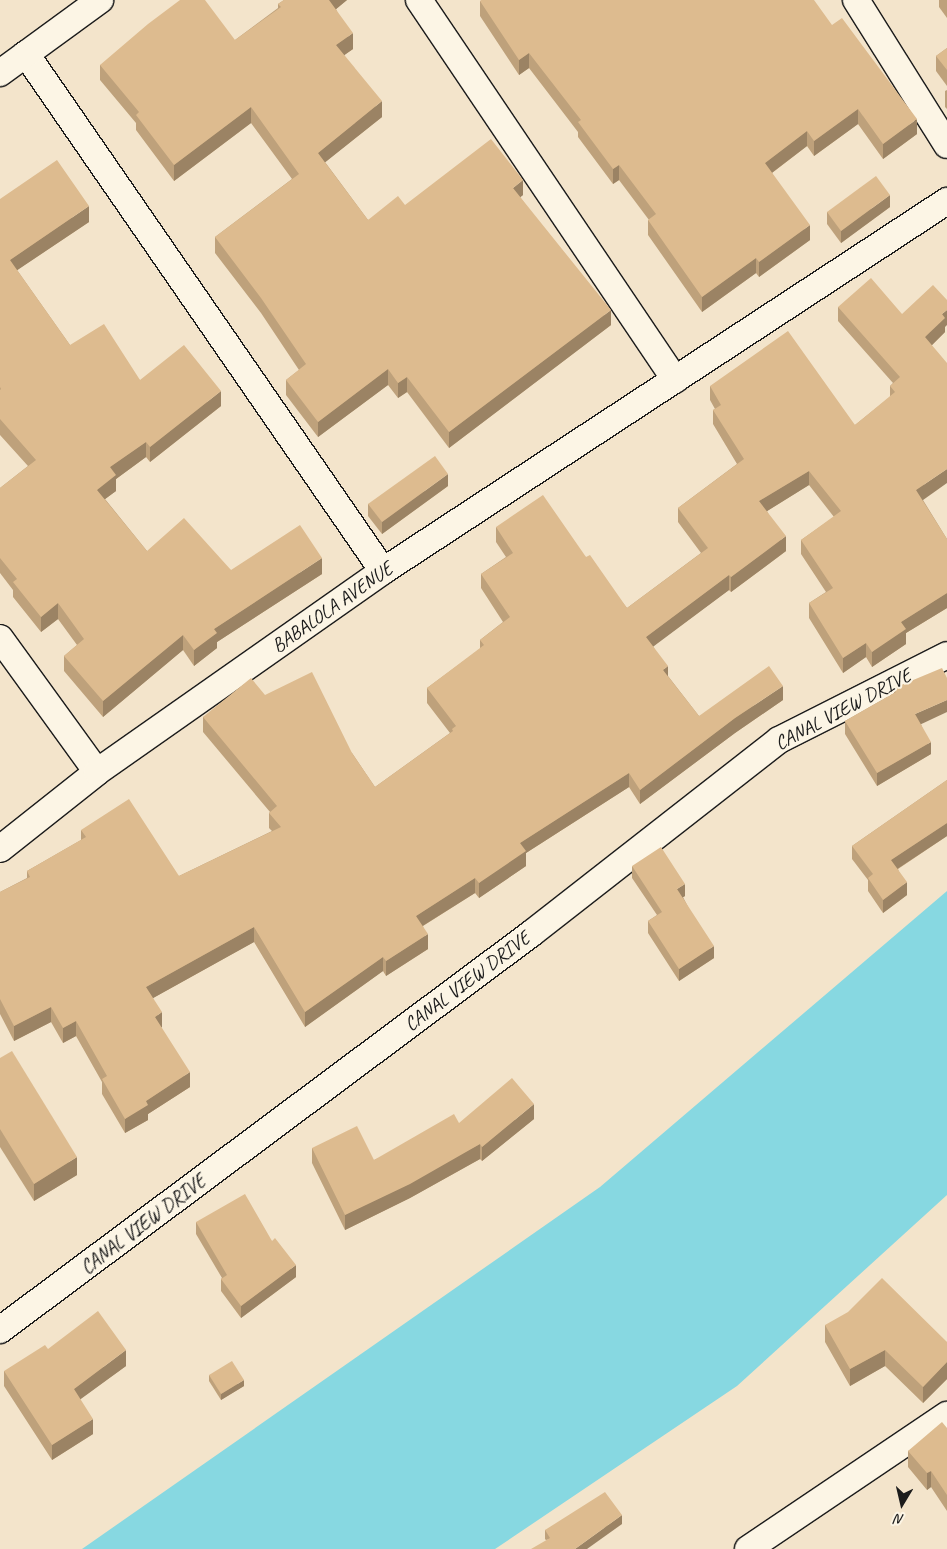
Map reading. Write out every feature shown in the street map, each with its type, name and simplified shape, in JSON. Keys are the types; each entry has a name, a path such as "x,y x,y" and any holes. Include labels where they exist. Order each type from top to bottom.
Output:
{"street":[{"path":"0,73 100,0"},
{"path":"419,0 675,380"},
{"path":"856,0 947,145"},
{"path":"26,54 383,571"},
{"name":"BABALOLA AVENUE","path":"0,849 97,772 383,571 947,201"},
{"path":"0,638 97,772"},
{"name":"CANAL VIEW DRIVE","path":"0,1330 532,933 779,740 947,654"},
{"path":"748,1549 947,1415"}],"water":[{"path":"947,891 947,1195 737,1386 495,1549 82,1549 600,1187"}],"building":[{"path":"180,0 205,0 235,40 281,7 278,4 284,0 329,0 353,33 336,45 382,101 318,153 368,220 398,196 405,205 491,139 523,180 513,188 611,310 449,432 407,377 398,383 388,369 318,422 286,380 306,364 261,298 215,237 299,174 251,107 174,165 136,115 139,112 100,65 148,24"},
{"path":"481,0 814,0 832,25 842,18 917,119 883,144 858,109 814,141 807,131 765,163 810,225 759,262 756,258 702,297 648,220 656,214 619,165 613,169 578,122 581,120 529,53 519,60"},
{"path":"947,48 947,70 936,56"},
{"path":"57,160 89,206 10,260 70,345 104,324 140,380 184,345 221,391 150,447 146,442 110,467 116,475 97,490 147,551 184,518 231,570 300,525 322,558 214,629 217,633 194,650 183,635 103,701 64,656 84,639 58,603 41,617 13,582 17,579 0,558 0,488 36,460 0,419 0,199"},
{"path":"876,176 890,195 841,231 827,212"},
{"path":"871,278 902,314 933,285 947,300 947,310 942,314 945,318 925,337 947,363 947,469 916,490 947,539 947,593 901,622 906,629 872,652 866,643 843,658 809,603 833,588 801,540 841,511 809,471 759,501 786,536 731,577 729,575 646,637 668,666 663,670 699,716 769,666 783,686 735,718 640,790 629,773 520,843 526,851 479,883 475,878 416,916 428,934 386,961 383,957 305,1012 254,927 146,987 162,1012 155,1017 190,1072 146,1101 148,1105 125,1119 102,1079 107,1076 76,1021 63,1028 51,1007 14,1026 0,999 0,892 30,877 27,871 86,837 81,830 129,799 179,876 281,827 269,813 277,806 203,717 251,678 265,695 312,672 352,753 375,787 453,731 452,729 456,726 427,688 484,645 480,640 510,617 481,574 513,553 496,527 543,495 586,557 590,555 627,608 708,548 678,508 744,459 713,410 721,405 710,386 788,331 855,425 895,392 890,386 900,377 838,307"},
{"path":"435,456 448,474 382,522 368,504"},
{"path":"942,668 947,678 947,700 915,714 931,742 877,773 845,721 896,692 894,688"},
{"path":"947,780 947,823 891,860 907,882 883,900 868,878 873,874 852,846"},
{"path":"661,847 685,884 677,889 714,946 679,969 648,921 662,912 632,866"},
{"path":"12,1051 77,1157 34,1184 0,1129 0,1058"},
{"path":"512,1078 534,1104 482,1147 480,1144 410,1184 345,1215 312,1148 357,1126 374,1160 454,1114 459,1123"},
{"path":"245,1194 272,1241 275,1238 296,1265 241,1306 221,1279 227,1275 196,1222"},
{"path":"882,1278 947,1342 947,1362 923,1387 885,1350 850,1369 825,1325 848,1312"},
{"path":"98,1311 126,1350 74,1389 93,1419 52,1445 4,1371 45,1345 48,1349"},
{"path":"232,1361 244,1380 221,1394 209,1375"},
{"path":"942,1422 947,1428 947,1495 931,1471 927,1473 908,1451"},
{"path":"605,1492 622,1515 575,1549 531,1549 550,1538 545,1530"}]}
